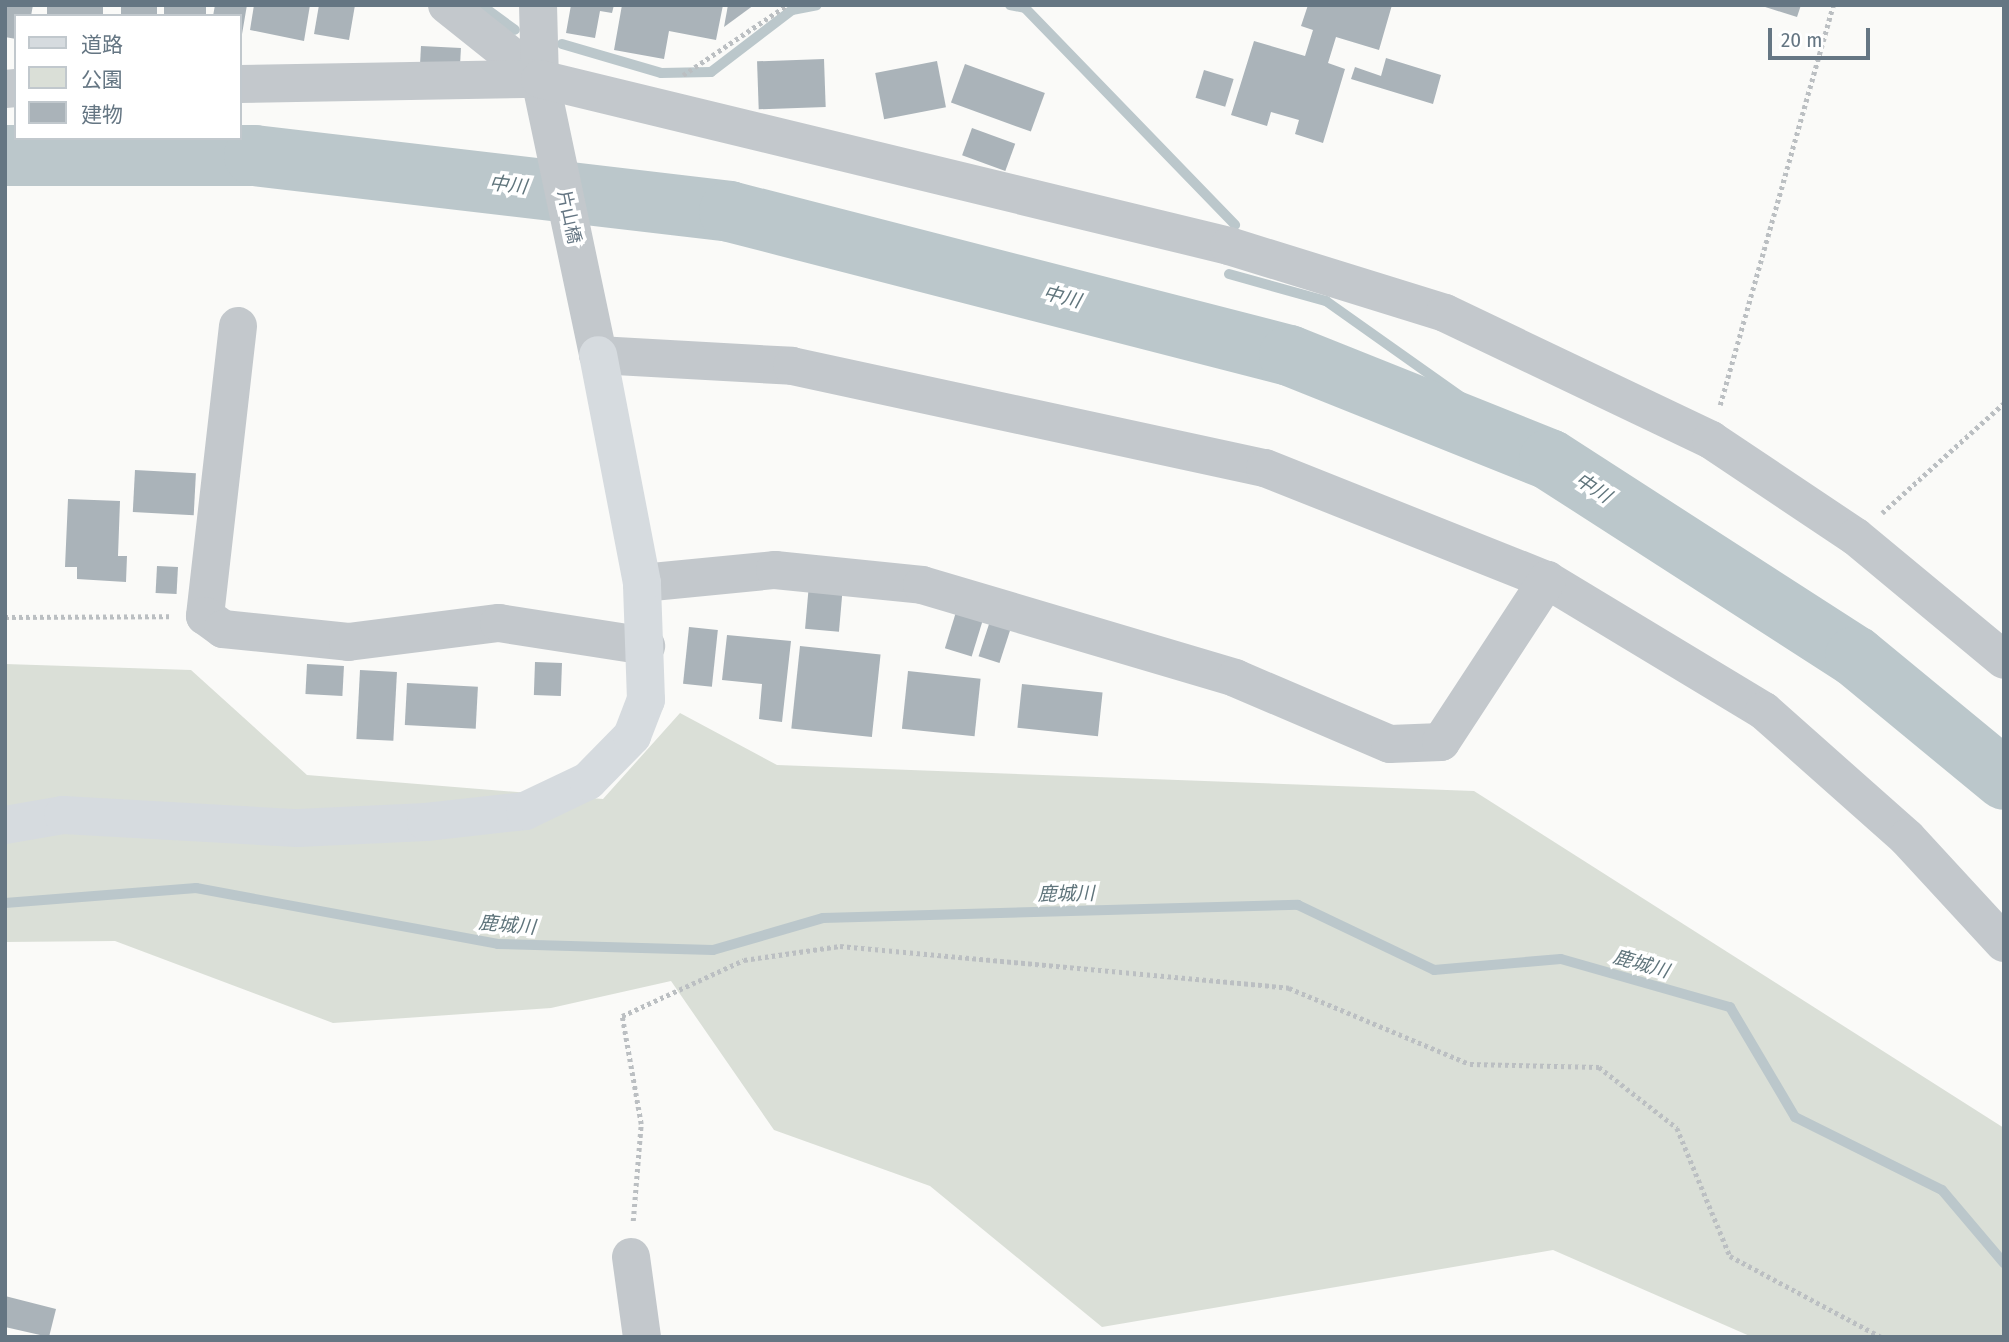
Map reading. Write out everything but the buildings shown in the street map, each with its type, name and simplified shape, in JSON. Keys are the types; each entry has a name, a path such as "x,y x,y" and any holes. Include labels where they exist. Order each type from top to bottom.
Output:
{"street":[{"path":"447,5 540,79"},
{"name":"片山橋","path":"538,5 540,79 598,355"},
{"path":"242,84 540,79 1228,246 1445,313 1711,440 1856,537 2004,660"},
{"path":"239,326 205,616 223,629 348,642 499,623 646,646"},
{"path":"5,825 63,815 298,828 525,811 588,781 632,736 646,700 642,583 598,355 793,366 1265,468 1547,580 1764,711 1907,838 2004,943"},
{"path":"642,583 775,570 922,585 1234,678 1390,744 1441,742 1547,580"},
{"path":"631,1257 642,1337"}],"path":[{"path":"694,68 787,5"},
{"path":"1711,440 1833,5"},
{"path":"1856,537 2004,403"},
{"path":"5,617 205,616"},
{"path":"631,1257 641,1124 622,1016 744,960 840,946 1289,988 1470,1063 1599,1067 1677,1128 1730,1256 1881,1337"}],"green space":[{"path":"5,664 191,670 307,775 603,799 680,713 777,765 1474,791 2004,1128 2004,1337 1752,1337 1553,1250 1102,1327 930,1186 774,1130 671,981 551,1008 333,1023 115,941 5,942"}],"waterway":[{"path":"481,5 515,30"},
{"path":"562,44 661,73 711,72 792,10 817,5"},
{"path":"1010,5 1025,8 1235,225"},
{"name":"中川","path":"5,155 254,155 729,211 1289,355 1549,459 1855,656 2004,779"},
{"path":"1229,274 1326,301 1549,459"},
{"name":"鹿城川","path":"5,903 196,888 498,944 713,950 823,918 1298,905 1434,970 1561,959 1730,1007 1795,1117 1942,1190 2004,1263"}]}
